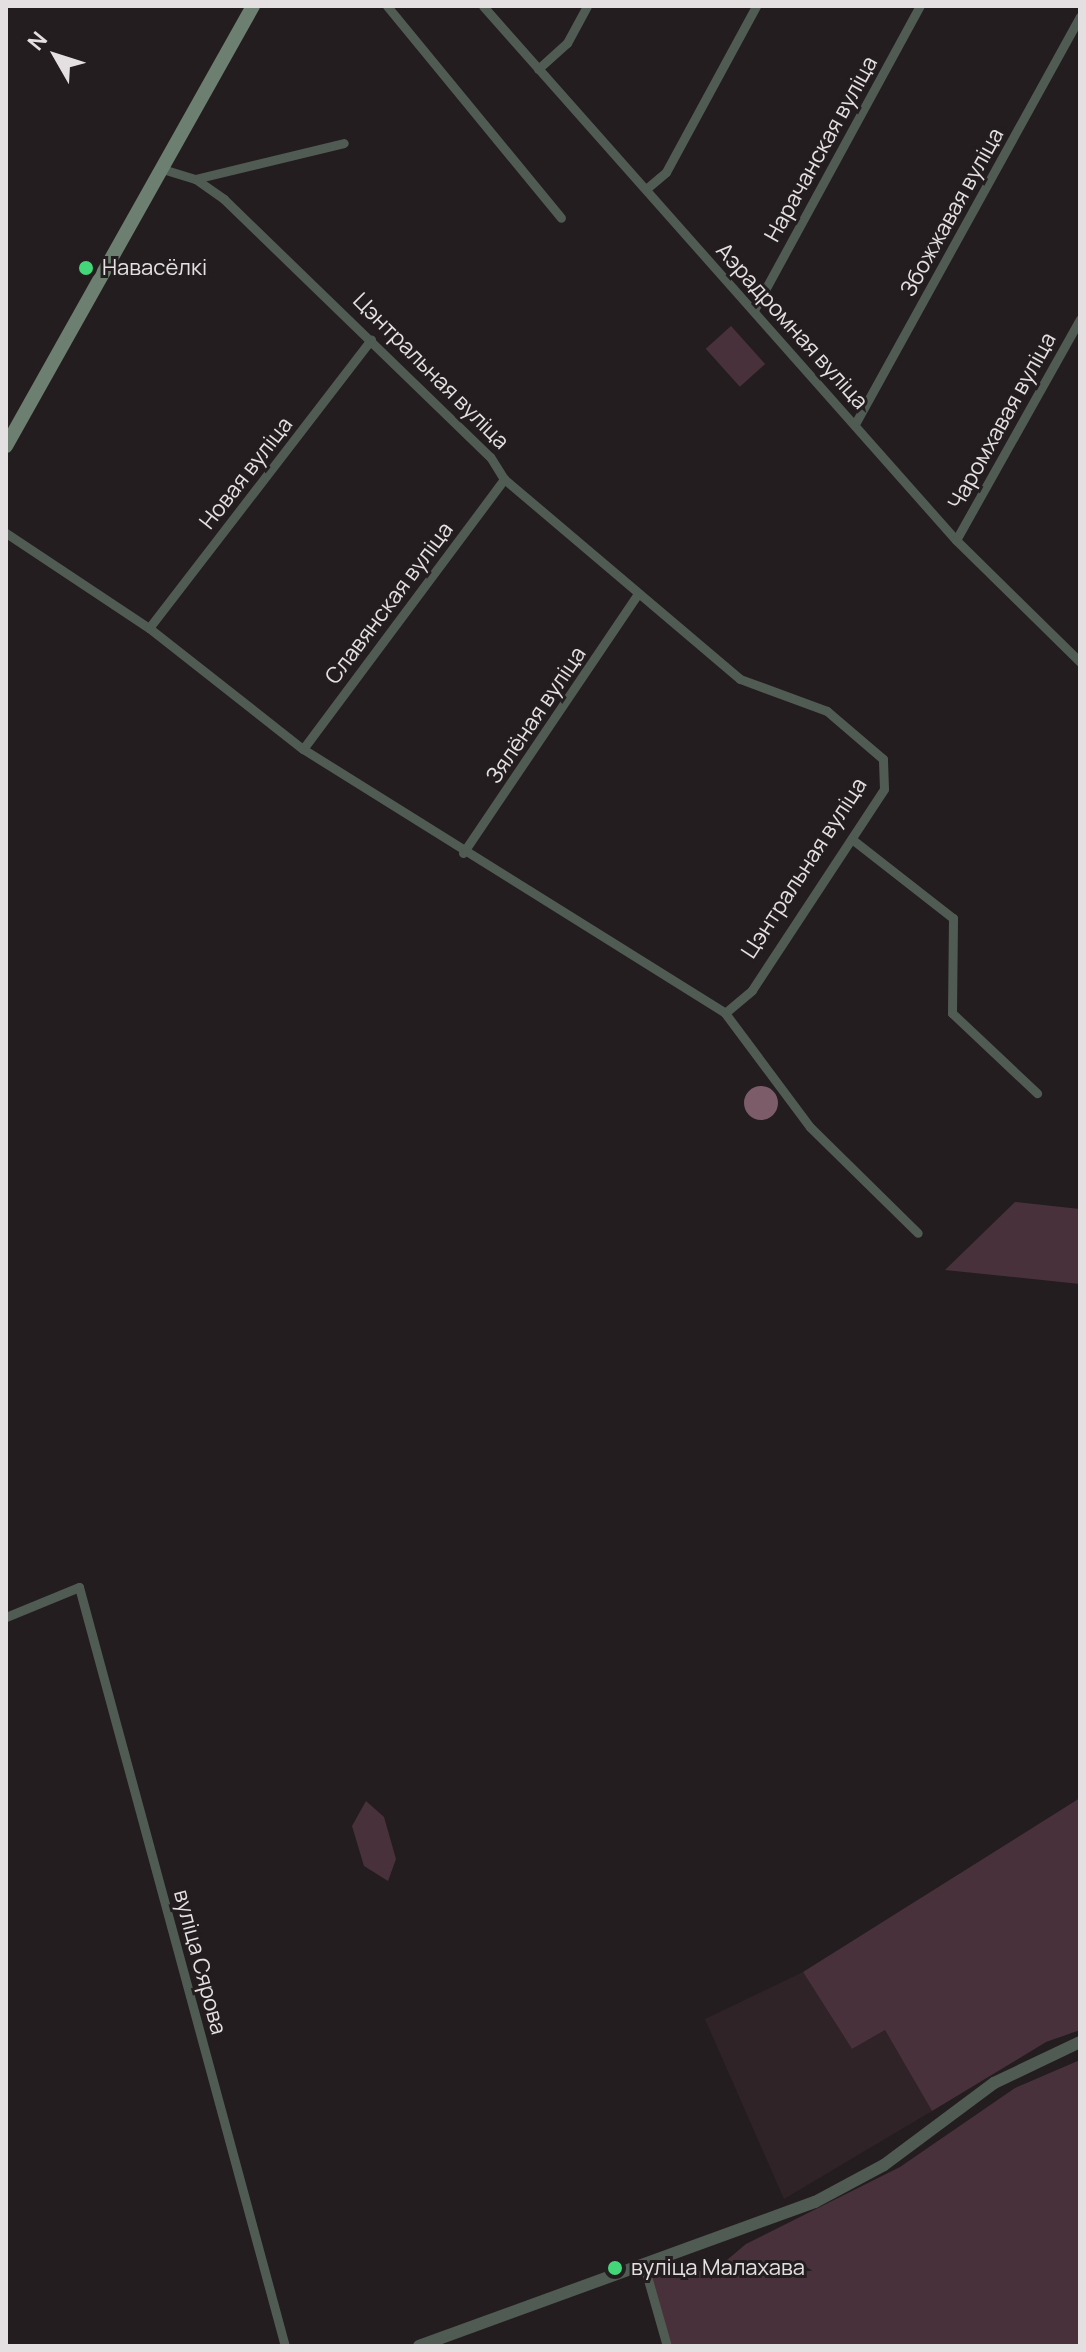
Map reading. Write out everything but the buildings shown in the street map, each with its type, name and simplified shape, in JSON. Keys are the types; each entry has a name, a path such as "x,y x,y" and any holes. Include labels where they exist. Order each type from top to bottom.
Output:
{"main road":[{"path":"6,446 253,6"}],"street":[{"name":"Аэрадромная вуліца","path":"483,6 956,540 1080,662"},
{"path":"538,69 567,43 587,6"},
{"path":"646,189 666,172 756,6"},
{"name":"Нарачанская вуліца","path":"754,310 920,6"},
{"path":"392,7 561,218"},
{"name":"Збожжавая вуліца","path":"855,424 1080,17"},
{"path":"195,179 344,143"},
{"name":"Цэнтральная вуліца","path":"162,169 195,179 371,340 504,479 637,595 740,679 827,711 883,759 884,789 853,840 752,990 725,1013"},
{"name":"Чаромхавая вуліца","path":"956,540 1080,319"},
{"name":"Новая вуліца","path":"149,628 371,340"},
{"name":"Славянская вуліца","path":"303,749 504,479"},
{"path":"6,533 149,628 303,749 463,853 501,867 725,1013 810,1127 918,1233"},
{"name":"Зялёная вуліца","path":"463,853 637,595"},
{"path":"853,840 953,918 952,1013 1037,1093"},
{"name":"вуліца Сярова","path":"6,1617 79,1587 285,2346"},
{"path":"419,2346 645,2269 815,2202 884,2165 994,2083 1080,2042"},
{"path":"645,2269 667,2346"}],"shaded area":[{"path":"731,326 765,364 740,387 706,349"},
{"path":"761,1086 773,1091 778,1103 773,1115 761,1120 749,1115 744,1103 749,1091"},
{"path":"1015,1202 1080,1209 1080,1284 945,1270"},
{"path":"1080,1798 1080,2030 1046,2042 932,2111 885,2030 852,2049 803,1972"},
{"path":"366,1801 384,1817 396,1859 388,1881 364,1866 352,1826"},
{"path":"803,1972 852,2049 885,2030 932,2111 784,2199 705,2019"},
{"path":"1080,2060 1080,2346 667,2346 647,2279 721,2265 746,2244 900,2167 1015,2088"}],"place":[{"name":"Навасёлкі","path":"86,268"},
{"name":"вуліца Малахава","path":"615,2268"}]}
